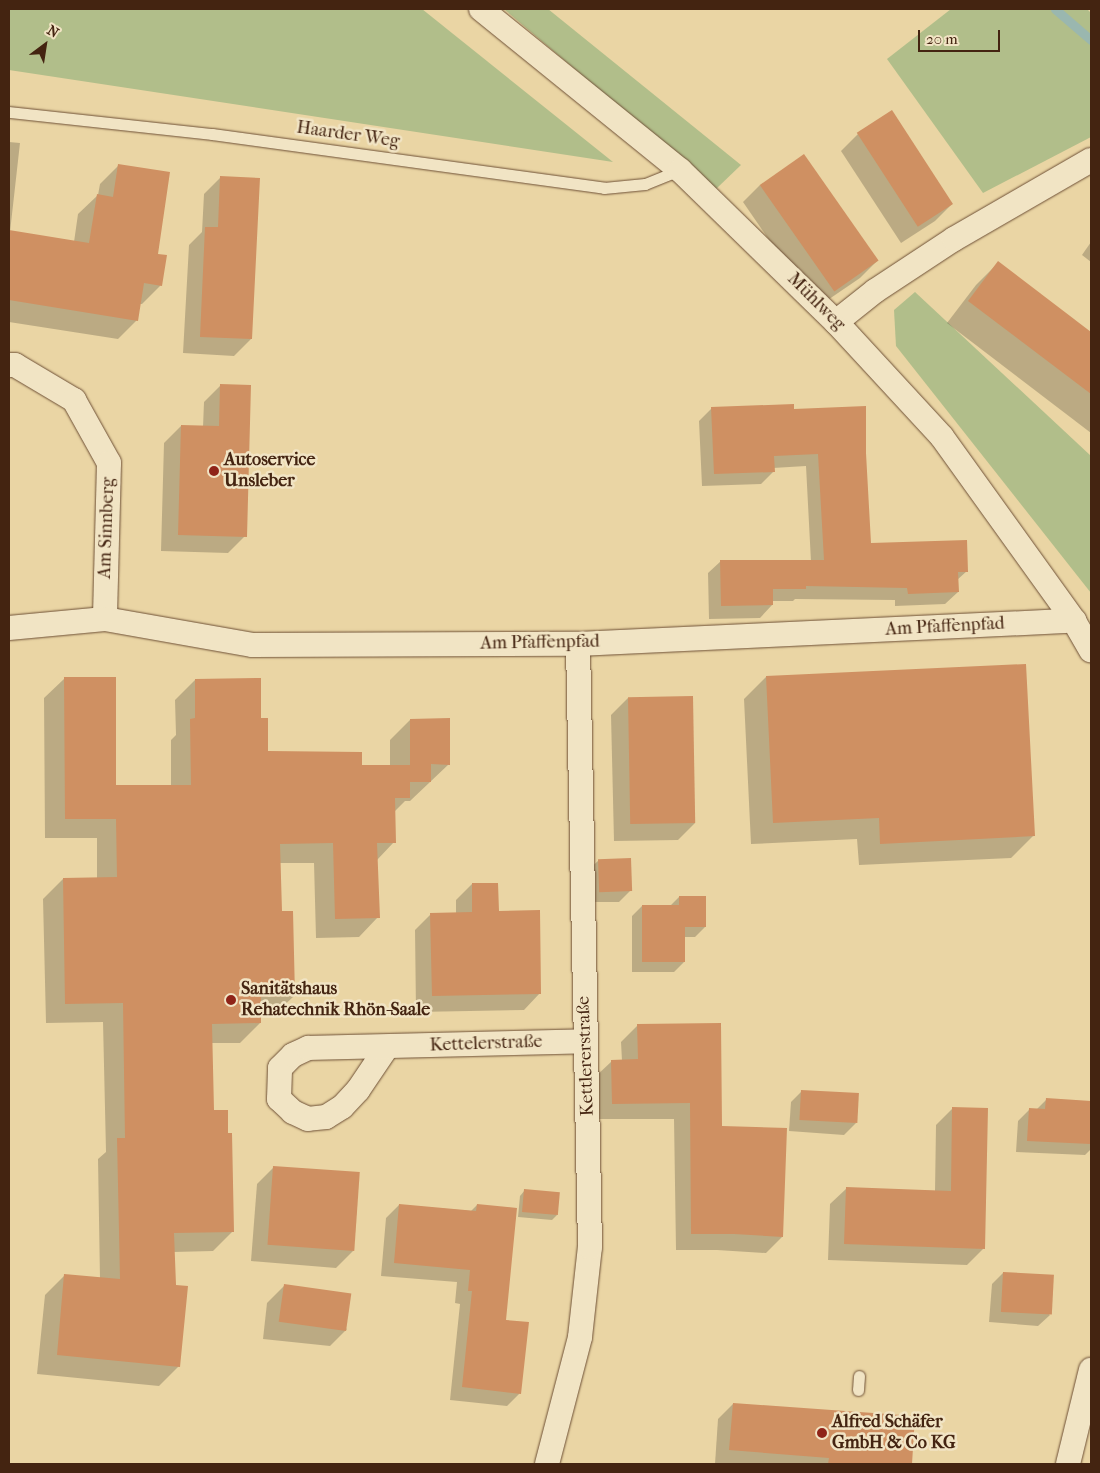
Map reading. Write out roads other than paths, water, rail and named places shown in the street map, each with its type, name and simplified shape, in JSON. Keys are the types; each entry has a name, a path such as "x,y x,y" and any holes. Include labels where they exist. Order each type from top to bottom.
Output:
{"street":[{"name":"Mühlweg","path":"481,9 680,170 836,322 942,437 1074,621 1091,650"},
{"path":"836,322 876,291 954,239 1091,160"},
{"name":"Am Sinnberg","path":"9,365 15,365 74,400 109,462 104,619"},
{"name":"Am Pfaffenpfad","path":"9,628 104,619 252,644 578,644 1074,621"},
{"name":"Kettlererstraße","path":"547,1464 580,1337 590,1247 578,644"},
{"name":"Kettelerstraße","path":"387,1047 585,1041"},
{"path":"1069,1460 1091,1370"},
{"path":"1069,1460 1091,1445"}],"lane":[{"name":"Haarder Weg","path":"9,112 212,134 604,188 645,184 680,170"},
{"path":"858,1390 859,1376"}],"waterway":[{"path":"1055,9 1091,40"}],"place":[{"name":"Autoservice Unsleber","path":"214,471"},
{"name":"Sanitätshaus Rehatechnik Rhön-Saale","path":"231,1000"},
{"name":"Alfred Schäfer GmbH & Co KG","path":"822,1433"}]}
